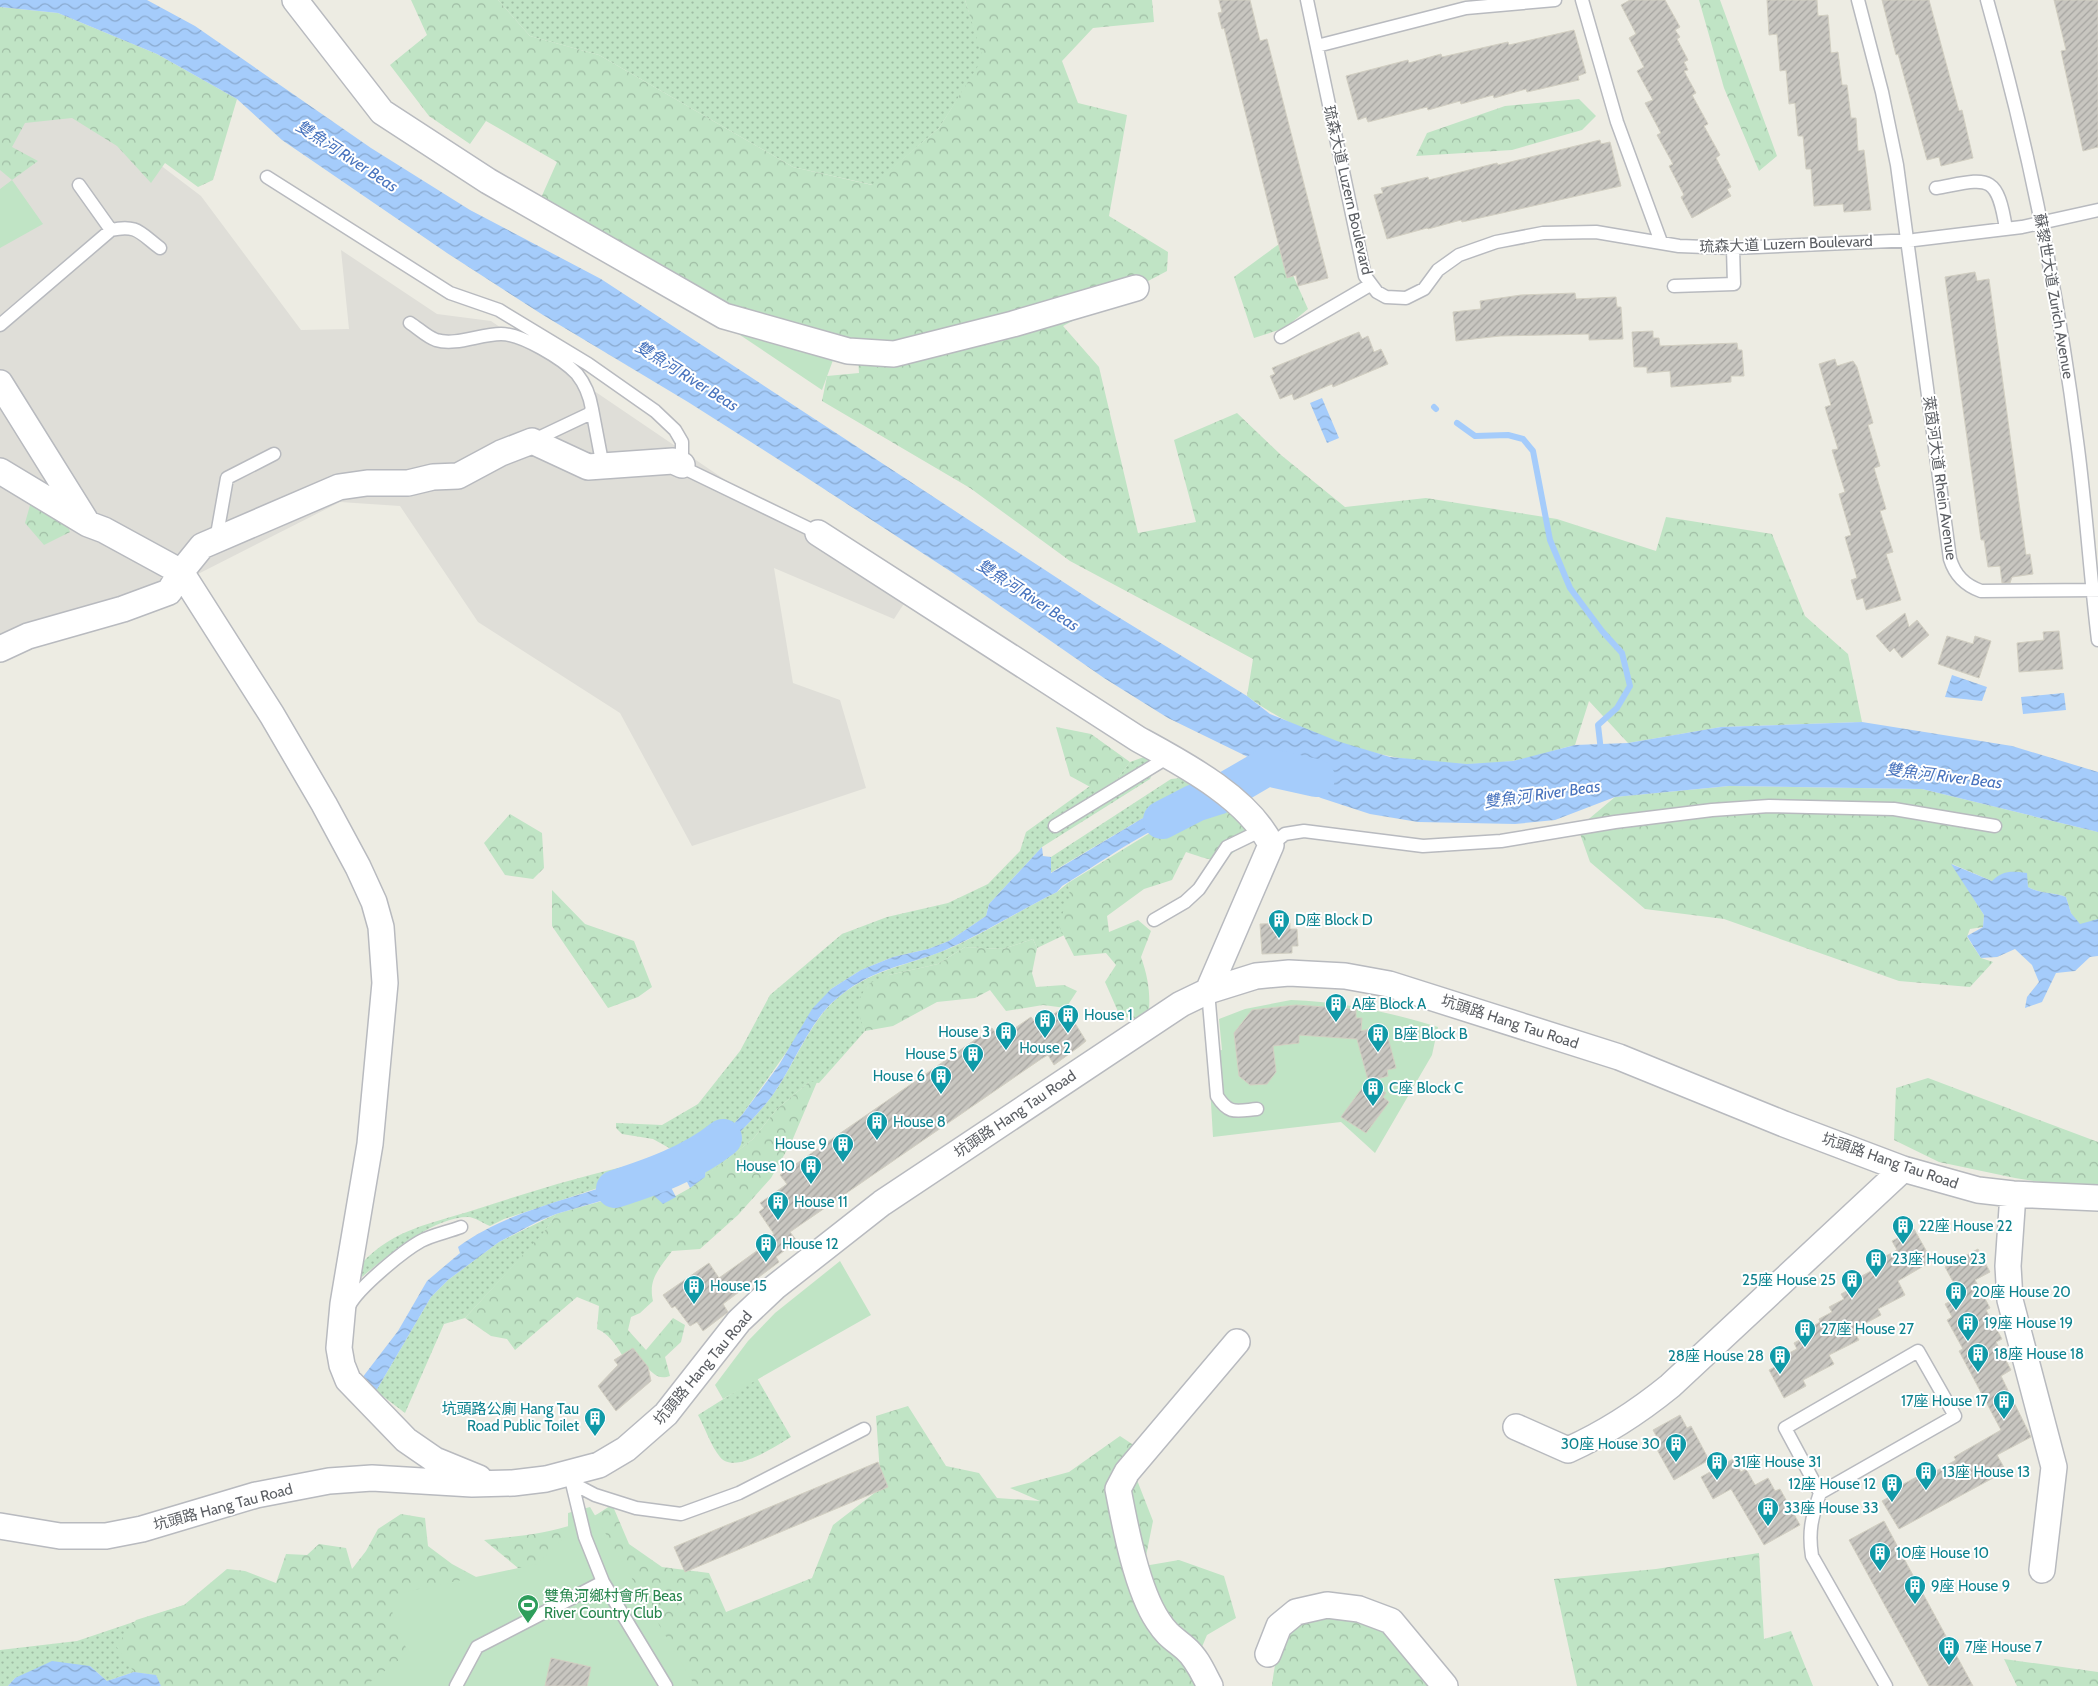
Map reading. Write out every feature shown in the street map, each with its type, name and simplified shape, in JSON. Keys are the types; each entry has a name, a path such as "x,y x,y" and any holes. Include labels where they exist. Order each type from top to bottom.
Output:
{"street":[{"path":"295,0 382,112 488,181 724,316 848,351 894,354 1014,324 1136,288"},
{"path":"0,383 88,524"},
{"path":"0,649 28,636 123,609 169,592 181,572 202,546 339,487 367,483 408,484 433,477 458,476 500,453 532,441 572,461 588,466 603,467 673,461 682,464"},
{"path":"0,471 88,524 104,530 181,572 272,715 358,867 374,902 381,927 385,984 370,1144 339,1348 342,1365 348,1380 406,1440 435,1460 490,1483"},
{"path":"818,533 1138,739 1170,756 1232,799 1267,837 1208,991"},
{"name":"坑頭路 Hang Tau Road","path":"0,1526 60,1536 106,1536 142,1529 256,1495 329,1481 372,1478 490,1483 570,1479 599,1465 644,1435 682,1396 739,1321 775,1287 882,1203 1175,1008 1208,991 1256,976 1289,973 1330,974 1390,984 1619,1057 1903,1169 1978,1190 2013,1194 2098,1198"},
{"path":"1516,1427 1568,1450 1595,1438 1640,1410 1677,1379 1903,1169"},
{"path":"2013,1194 2008,1266 2010,1300 2054,1467 2042,1570"},
{"path":"1210,1686 1196,1661 1185,1648 1171,1639 1156,1619 1142,1586 1118,1489 1127,1472 1236,1342"},
{"path":"1268,1654 1279,1626 1296,1612 1327,1605 1359,1609 1391,1621 1445,1686"}],"lane":[{"name":"琉森大道 Luzern Boulevard","path":"1307,0 1363,266 1370,285 1386,297 1406,298 1424,289 1438,270 1459,254 1496,242 1543,232 1596,232 1706,248 1733,248 1908,240 2006,229 2098,210"},
{"path":"1317,46 1466,8 1555,0"},
{"path":"1582,0 1617,122 1661,242"},
{"name":"萊茵河大道 Rhein Avenue","path":"1858,0 1882,92 1897,166 1948,549 1953,568 1964,583 1980,591 2095,590"},
{"name":"蘇黎世大道 Zurich Avenue","path":"1987,0 2042,222 2076,434 2095,590 2098,640"},
{"path":"267,176 450,293 500,310 588,364 654,410 675,430 682,442 682,464 727,490 818,533"},
{"path":"1936,188 1972,182 1985,182 1996,189 1999,195 2006,229"},
{"path":"78,185 111,230"},
{"path":"0,326 111,230 126,227 138,231 160,248"},
{"path":"1674,286 1734,284 1733,248"},
{"path":"1281,337 1370,285"},
{"path":"410,323 434,339 445,341 501,334 521,337 566,364 577,375 589,396 603,467"},
{"path":"532,441 589,414 592,409"},
{"path":"216,540 227,478 274,454"},
{"path":"1055,826 1170,756"},
{"path":"1154,920 1185,902 1199,889 1227,847 1267,837 1304,831 1423,846 1501,842 1615,822 1712,810 1769,806 1894,809 1995,826"},
{"path":"1208,991 1217,1096 1227,1109 1233,1112 1257,1108"},
{"path":"342,1322 355,1295 373,1278 421,1241 461,1227"},
{"path":"1820,1493 1785,1428 1918,1351 1955,1416 1820,1493 1812,1515 1808,1536 1812,1556 1886,1686"},
{"path":"570,1479 595,1495 636,1508 682,1514 739,1493 864,1429"},
{"path":"570,1479 586,1537 603,1582 666,1686"},
{"path":"456,1686 477,1647 603,1582"}],"shaded area":[{"path":"0,114 93,114 201,196 301,330 349,329 341,250 437,314 491,321 905,602 894,619 774,568 793,683 840,700 866,788 692,846 620,713 478,622 400,506 340,502 198,574 20,628 0,643"}],"green space":[{"path":"411,0 498,0 530,36 599,55 793,167 872,185 939,128 983,58 965,0 1152,0 1154,22 1093,28 1062,61 1078,103 1127,115 1109,216 1168,252 1167,271 1063,326 1099,367 1138,533 1196,522 1174,440 1237,413 1281,455 1345,507 1426,498 1557,519 1656,551 1666,517 1772,534 1805,616 1848,654 1862,722 1721,727 1628,743 1589,701 1575,745 1520,760 1479,764 1444,763 1373,752 1338,743 1305,730 1274,714 1247,696 1253,659 1070,561 970,488 822,401 827,376 859,373 857,344 725,311 536,209 557,162 486,121 470,144 429,116 390,65 427,35"},
{"path":"498,0 965,0 984,58 939,128 873,185 793,167 599,55 530,36"},
{"path":"1699,0 1720,0 1777,156 1759,171 1724,88"},
{"path":"0,7 58,13 157,54 237,99 213,180 198,187 165,163 151,183 117,146 72,118 25,123 12,147 38,161 12,180 0,170"},
{"path":"1579,99 1596,116 1582,130 1512,150 1416,156 1427,133 1505,106"},
{"path":"12,180 43,224 0,248 0,189"},
{"path":"1279,244 1308,309 1285,328 1254,338 1234,277"},
{"path":"734,331 836,352 822,390"},
{"path":"53,484 70,532 44,545 25,523 34,491"},
{"path":"1056,727 1091,734 1130,762 1105,795 1070,776"},
{"path":"1144,757 1152,759 1155,768 1150,779 1042,847 989,904 986,916 949,941 928,949 893,957 861,970 831,989 742,1115 723,1135 694,1148 690,1143 671,1149 653,1139 622,1134 616,1128 616,1123 662,1125 698,1104 740,1051 770,995 842,934 887,917 948,903 988,884 1020,851 1026,832 1090,786 1105,795 1130,762"},
{"path":"1181,778 1192,781 1202,790 1182,801 1158,809 1050,873 1051,857 1171,779"},
{"path":"1729,786 1922,789 2098,832 2098,922 2081,929 2071,913 2066,897 2037,891 2028,887 2026,873 1992,881 1952,864 1984,915 1983,927 1970,929 1967,937 1981,958 1993,962 1970,987 1899,981 1724,919 1645,909 1590,862 1578,828 1615,797"},
{"path":"1251,797 1260,807 1244,840 1232,854 1217,860 1186,852 1172,880 1144,889 1107,916 1109,932 1138,920 1151,931 1141,957 1149,989 1148,1021 1120,1016 1105,982 1116,965 1106,953 1074,956 1058,924 1070,896 1068,883 1163,825 1232,799"},
{"path":"510,814 542,833 544,868 533,879 505,875 484,843"},
{"path":"1068,883 1077,929 1037,948 1033,939 1003,949 965,947 938,964 889,975 859,1012 865,1031 819,1083 809,1082 777,1109 753,1139 705,1177 706,1164 765,1105 780,1085 808,1034 834,1001 860,982 886,970 943,951 971,938 1057,892"},
{"path":"552,890 585,924 634,941 652,987 638,997 608,1008 552,926"},
{"path":"1033,939 1037,948 1032,973 1036,987 1064,985 1077,991 1066,1008 1043,1005 1006,1011 990,990 975,998 937,1002 893,1026 865,1031 858,1012 859,999 868,984 889,975 938,964 965,947 1003,949"},
{"path":"1291,1000 1329,1003 1366,1009 1438,1027 1432,1055 1375,1153 1341,1122 1213,1137 1208,1052 1222,1050 1219,1019 1245,1009"},
{"path":"1928,1078 2098,1142 2098,1191 2015,1178 1939,1162 1894,1140 1896,1088"},
{"path":"809,1082 817,1082 792,1141 771,1178 738,1215 700,1249 672,1251 653,1280 653,1301 640,1313 631,1317 628,1330 646,1350 673,1318 685,1325 681,1342 665,1357 670,1376 658,1376 643,1363 629,1367 612,1340 597,1329 599,1306 577,1297 515,1350 507,1339 491,1336 465,1318 544,1232 556,1214 648,1188 663,1203 690,1188 753,1139 777,1109"},
{"path":"640,1163 639,1173 631,1177 504,1219 490,1226 468,1217 440,1223 398,1248 362,1277 362,1263 375,1251 387,1242 414,1229 557,1184"},
{"path":"556,1214 543,1234 465,1318 444,1324 405,1413 376,1391 431,1297 448,1280 499,1242"},
{"path":"840,1261 871,1315 723,1399 715,1385 748,1341 775,1313"},
{"path":"757,1378 791,1437 745,1461 727,1462 717,1453 698,1415"},
{"path":"908,1406 946,1466 979,1473 997,1498 1040,1501 1010,1488 1069,1472 1120,1436 1144,1452 1137,1480 1153,1521 1144,1566 1179,1560 1224,1576 1236,1618 1207,1635 1196,1661 1198,1686 662,1686 484,1540 551,1531 584,1521 612,1504 629,1544 662,1567 709,1573 726,1612 812,1578 833,1525 881,1488 876,1416"},
{"name":"雙魚河鄉村會所 Beas River Country Club","path":"590,1507 695,1686 365,1686 408,1653 386,1596 537,1564 568,1534 568,1513"},
{"path":"401,1514 425,1518 428,1546 452,1564 491,1585 390,1686 161,1686 156,1675 134,1672 116,1646 136,1620 184,1605 227,1569 245,1571 276,1583 286,1554 307,1555 319,1544 346,1548 352,1569 366,1551 378,1529"},
{"path":"1759,1553 1764,1639 1791,1631 1813,1686 1577,1686 1554,1579 1656,1569"},
{"path":"184,1605 161,1686 156,1675 134,1672 107,1681 90,1666 15,1678 8,1686 0,1686 0,1650 77,1641"},
{"path":"1327,1614 1357,1618 1386,1629 1433,1686 1272,1686 1279,1649 1287,1632 1300,1620"},
{"path":"2004,1659 2098,1672 2098,1686 2017,1686"}],"water":[{"name":"雙魚河 River Beas","path":"0,0 147,0 195,26 371,148 470,210 601,279 1097,604 1247,696 1270,714 1337,741 1390,757 1467,764 1513,761 1575,745 1628,743 1721,727 1862,722 2012,746 2098,772 2098,832 1922,789 1729,786 1615,797 1555,820 1515,824 1418,822 1370,814 1321,798 1289,783 1248,757 1168,718 1104,678 953,573 798,472 688,402 543,315 447,253 282,140 237,99 157,54 58,13 0,7"},
{"path":"1322,398 1339,438 1327,443 1310,403"},
{"path":"1952,675 1987,687 1982,701 1945,697"},
{"path":"2064,693 2066,710 2023,714 2021,697"},
{"path":"1202,790 1215,806 1194,812 1155,829 1062,886 1057,892 972,938 927,957 873,975 848,990 834,1001 816,1021 780,1085 765,1105 706,1164 705,1177 690,1188 671,1149 687,1141 694,1145 723,1135 742,1115 779,1065 812,1009 831,989 861,970 893,957 928,949 949,941 986,916 989,904 1042,847 1043,856 1051,857 1051,873 1158,809 1182,801"},
{"path":"1951,864 1992,881 2008,872 2027,873 2028,887 2037,891 2066,897 2071,913 2080,924 2098,919 2098,956 2090,957 2075,971 2056,973 2042,1002 2025,1008 2027,997 2039,982 2032,965 2015,949 1997,957 1981,958 1967,936 1983,927 1984,915"},
{"path":"656,1158 676,1197 663,1204 649,1191 642,1189 556,1214 499,1242 448,1280 431,1297 376,1391 362,1378 398,1331 427,1281 460,1253 458,1247 478,1234 520,1214 631,1177 639,1173 640,1163"},
{"path":"52,1661 90,1666 107,1681 134,1672 156,1675 161,1686 8,1686 15,1678"}],"building":[{"path":"1219,0 1250,0 1260,41 1267,39 1328,278 1298,286 1296,275 1287,278 1224,28 1222,29 1218,13 1222,12"},
{"path":"1630,0 1665,0 1680,27 1675,30 1680,37 1677,39 1688,60 1684,62 1688,70 1684,71 1696,93 1692,95 1708,124 1704,126 1720,155 1716,158 1731,187 1727,189 1731,196 1692,218 1681,197 1684,195 1669,166 1673,164 1657,135 1661,133 1645,103 1653,100 1637,71 1644,67 1629,38 1636,34 1621,5"},
{"path":"1767,0 1817,0 1818,16 1828,15 1831,53 1838,52 1842,85 1847,85 1851,118 1856,118 1858,151 1864,150 1871,210 1844,212 1843,204 1814,206 1811,169 1806,169 1803,136 1798,136 1795,103 1789,104 1786,70 1780,71 1777,34 1769,35"},
{"path":"1882,0 1929,0 1959,111 1962,110 1973,158 1941,166 1939,157 1927,160"},
{"path":"2054,0 2098,0 2098,147 2083,151 2061,51 2066,50"},
{"path":"1574,30 1586,73 1578,76 1579,80 1527,92 1526,89 1494,98 1493,95 1461,104 1460,101 1428,110 1427,107 1368,122 1366,117 1358,120 1346,76 1408,60 1409,63 1441,54 1442,57 1508,42 1509,45"},
{"path":"1600,140 1601,144 1610,142 1621,186 1462,222 1461,220 1387,239 1374,195 1383,193 1381,188 1428,177 1429,180 1497,163 1498,165"},
{"path":"1975,272 1977,281 1989,279 2026,555 2030,554 2033,574 2012,577 2010,583 2002,583 2000,566 1988,567 1984,540 1981,540 1945,277"},
{"path":"1575,293 1576,299 1616,297 1617,307 1621,307 1623,339 1589,340 1589,334 1500,336 1456,341 1453,312 1481,309 1480,301 1521,295"},
{"path":"1653,331 1653,338 1659,338 1660,346 1737,343 1738,350 1742,350 1744,376 1731,376 1731,382 1671,387 1670,371 1647,373 1647,367 1634,367 1632,332"},
{"path":"1359,332 1362,339 1368,336 1374,352 1381,349 1388,364 1333,387 1332,384 1294,400 1292,394 1280,399 1270,376 1275,374 1272,368"},
{"path":"1835,359 1837,366 1853,361 1857,367 1873,423 1868,425 1880,466 1874,468 1886,509 1880,511 1893,552 1886,554 1901,600 1866,610 1863,598 1857,600 1851,580 1857,578 1845,537 1851,535 1839,494 1845,492 1832,450 1838,449 1825,407 1831,405 1819,364"},
{"path":"1905,613 1909,627 1917,620 1929,635 1902,658 1894,648 1890,652 1876,636"},
{"path":"2059,631 2063,669 2019,672 2017,643 2044,640 2043,632"},
{"path":"1947,636 1973,644 1975,636 1991,641 1979,678 1938,664"},
{"name":"D座 Block D","path":"1290,923 1290,929 1297,929 1298,946 1292,946 1292,953 1262,954 1260,924"},
{"path":"1067,1005 1076,1018 1073,1020 1086,1041 1080,1046 1054,1065 1048,1055 1041,1059 790,1232 797,1241 776,1257 779,1262 723,1304 728,1312 703,1331 697,1322 690,1326 675,1306 672,1308 663,1295 709,1263 719,1278 758,1250 756,1247 774,1234 759,1212 764,1208 760,1203 787,1184 780,1175 992,1028 996,1034 1001,1030 1005,1035 1031,1017 1035,1022 1040,1018 1042,1022"},
{"path":"1296,1005 1356,1009 1356,1018 1362,1018 1361,1031 1377,1027 1378,1032 1386,1030 1396,1068 1387,1070 1388,1076 1369,1081 1386,1093 1383,1097 1389,1102 1366,1133 1341,1117 1368,1080 1357,1039 1299,1035 1299,1043 1273,1046 1276,1072 1267,1084 1250,1085 1239,1076 1234,1033 1252,1010"},
{"path":"1914,1229 1932,1261 1898,1281 1905,1295 1878,1309 1881,1315 1853,1330 1859,1340 1829,1355 1834,1364 1803,1380 1806,1386 1784,1398 1769,1370 1782,1363 1779,1358 1797,1349 1794,1343 1807,1336 1804,1331 1820,1322 1819,1319 1832,1312 1829,1307 1844,1299 1841,1294 1854,1287 1851,1282 1878,1267 1875,1262 1897,1250 1892,1241"},
{"path":"1978,1249 1990,1272 1975,1280 1990,1308 1986,1310 2002,1339 1996,1342 2011,1370 2001,1376 2031,1437 1997,1455 2006,1471 1899,1529 1882,1501 1898,1492 1896,1488 1922,1474 1925,1477 1956,1460 1954,1457 2001,1430 1959,1351 1963,1349 1947,1320 1952,1317 1945,1304 1961,1296 1945,1267"},
{"path":"633,1348 648,1367 651,1381 616,1411 598,1386 618,1365 614,1360"},
{"path":"1680,1415 1687,1428 1691,1426 1709,1460 1674,1480 1655,1446 1660,1443 1653,1430"},
{"path":"1733,1459 1741,1472 1746,1469 1755,1485 1768,1478 1775,1491 1780,1489 1800,1525 1764,1545 1731,1489 1713,1499 1701,1477"},
{"path":"878,1462 888,1487 685,1572 674,1547"},
{"path":"1884,1521 1973,1686 1929,1686 1849,1540"},
{"path":"551,1658 591,1667 587,1686 545,1686"}],"waterway":[{"path":"1457,423 1475,436 1508,435 1523,439 1533,451 1550,540 1570,588 1602,631 1622,653 1630,686 1617,708 1598,725 1601,751"},
{"path":"1162,820 1195,803 1217,796 1267,767 1316,778"},
{"path":"615,1189 685,1162 723,1138"}],"place":[{"name":"D座 Block D","path":"1279,939"},
{"name":"A座 Block A","path":"1336,1023"},
{"name":"House 1","path":"1068,1034"},
{"name":"House 2","path":"1045,1039"},
{"name":"House 3","path":"1006,1051"},
{"name":"B座 Block B","path":"1378,1053"},
{"name":"House 5","path":"973,1073"},
{"name":"House 6","path":"941,1095"},
{"name":"C座 Block C","path":"1373,1107"},
{"name":"House 8","path":"877,1141"},
{"name":"House 9","path":"843,1163"},
{"name":"House 10","path":"811,1185"},
{"name":"House 11","path":"778,1221"},
{"name":"22座 House 22","path":"1903,1245"},
{"name":"House 12","path":"766,1263"},
{"name":"23座 House 23","path":"1876,1278"},
{"name":"25座 House 25","path":"1852,1299"},
{"name":"House 15","path":"694,1305"},
{"name":"20座 House 20","path":"1956,1311"},
{"name":"19座 House 19","path":"1968,1342"},
{"name":"27座 House 27","path":"1805,1348"},
{"name":"18座 House 18","path":"1978,1373"},
{"name":"28座 House 28","path":"1780,1375"},
{"name":"17座 House 17","path":"2004,1420"},
{"name":"坑頭路公廁 Hang Tau Road Public Toilet","path":"595,1437"},
{"name":"30座 House 30","path":"1676,1463"},
{"name":"31座 House 31","path":"1717,1481"},
{"name":"13座 House 13","path":"1926,1491"},
{"name":"12座 House 12","path":"1892,1503"},
{"name":"33座 House 33","path":"1768,1527"},
{"name":"10座 House 10","path":"1880,1572"},
{"name":"9座 House 9","path":"1915,1605"},
{"name":"雙魚河鄉村會所 Beas River Country Club","path":"528,1624"},
{"name":"7座 House 7","path":"1949,1666"}]}
